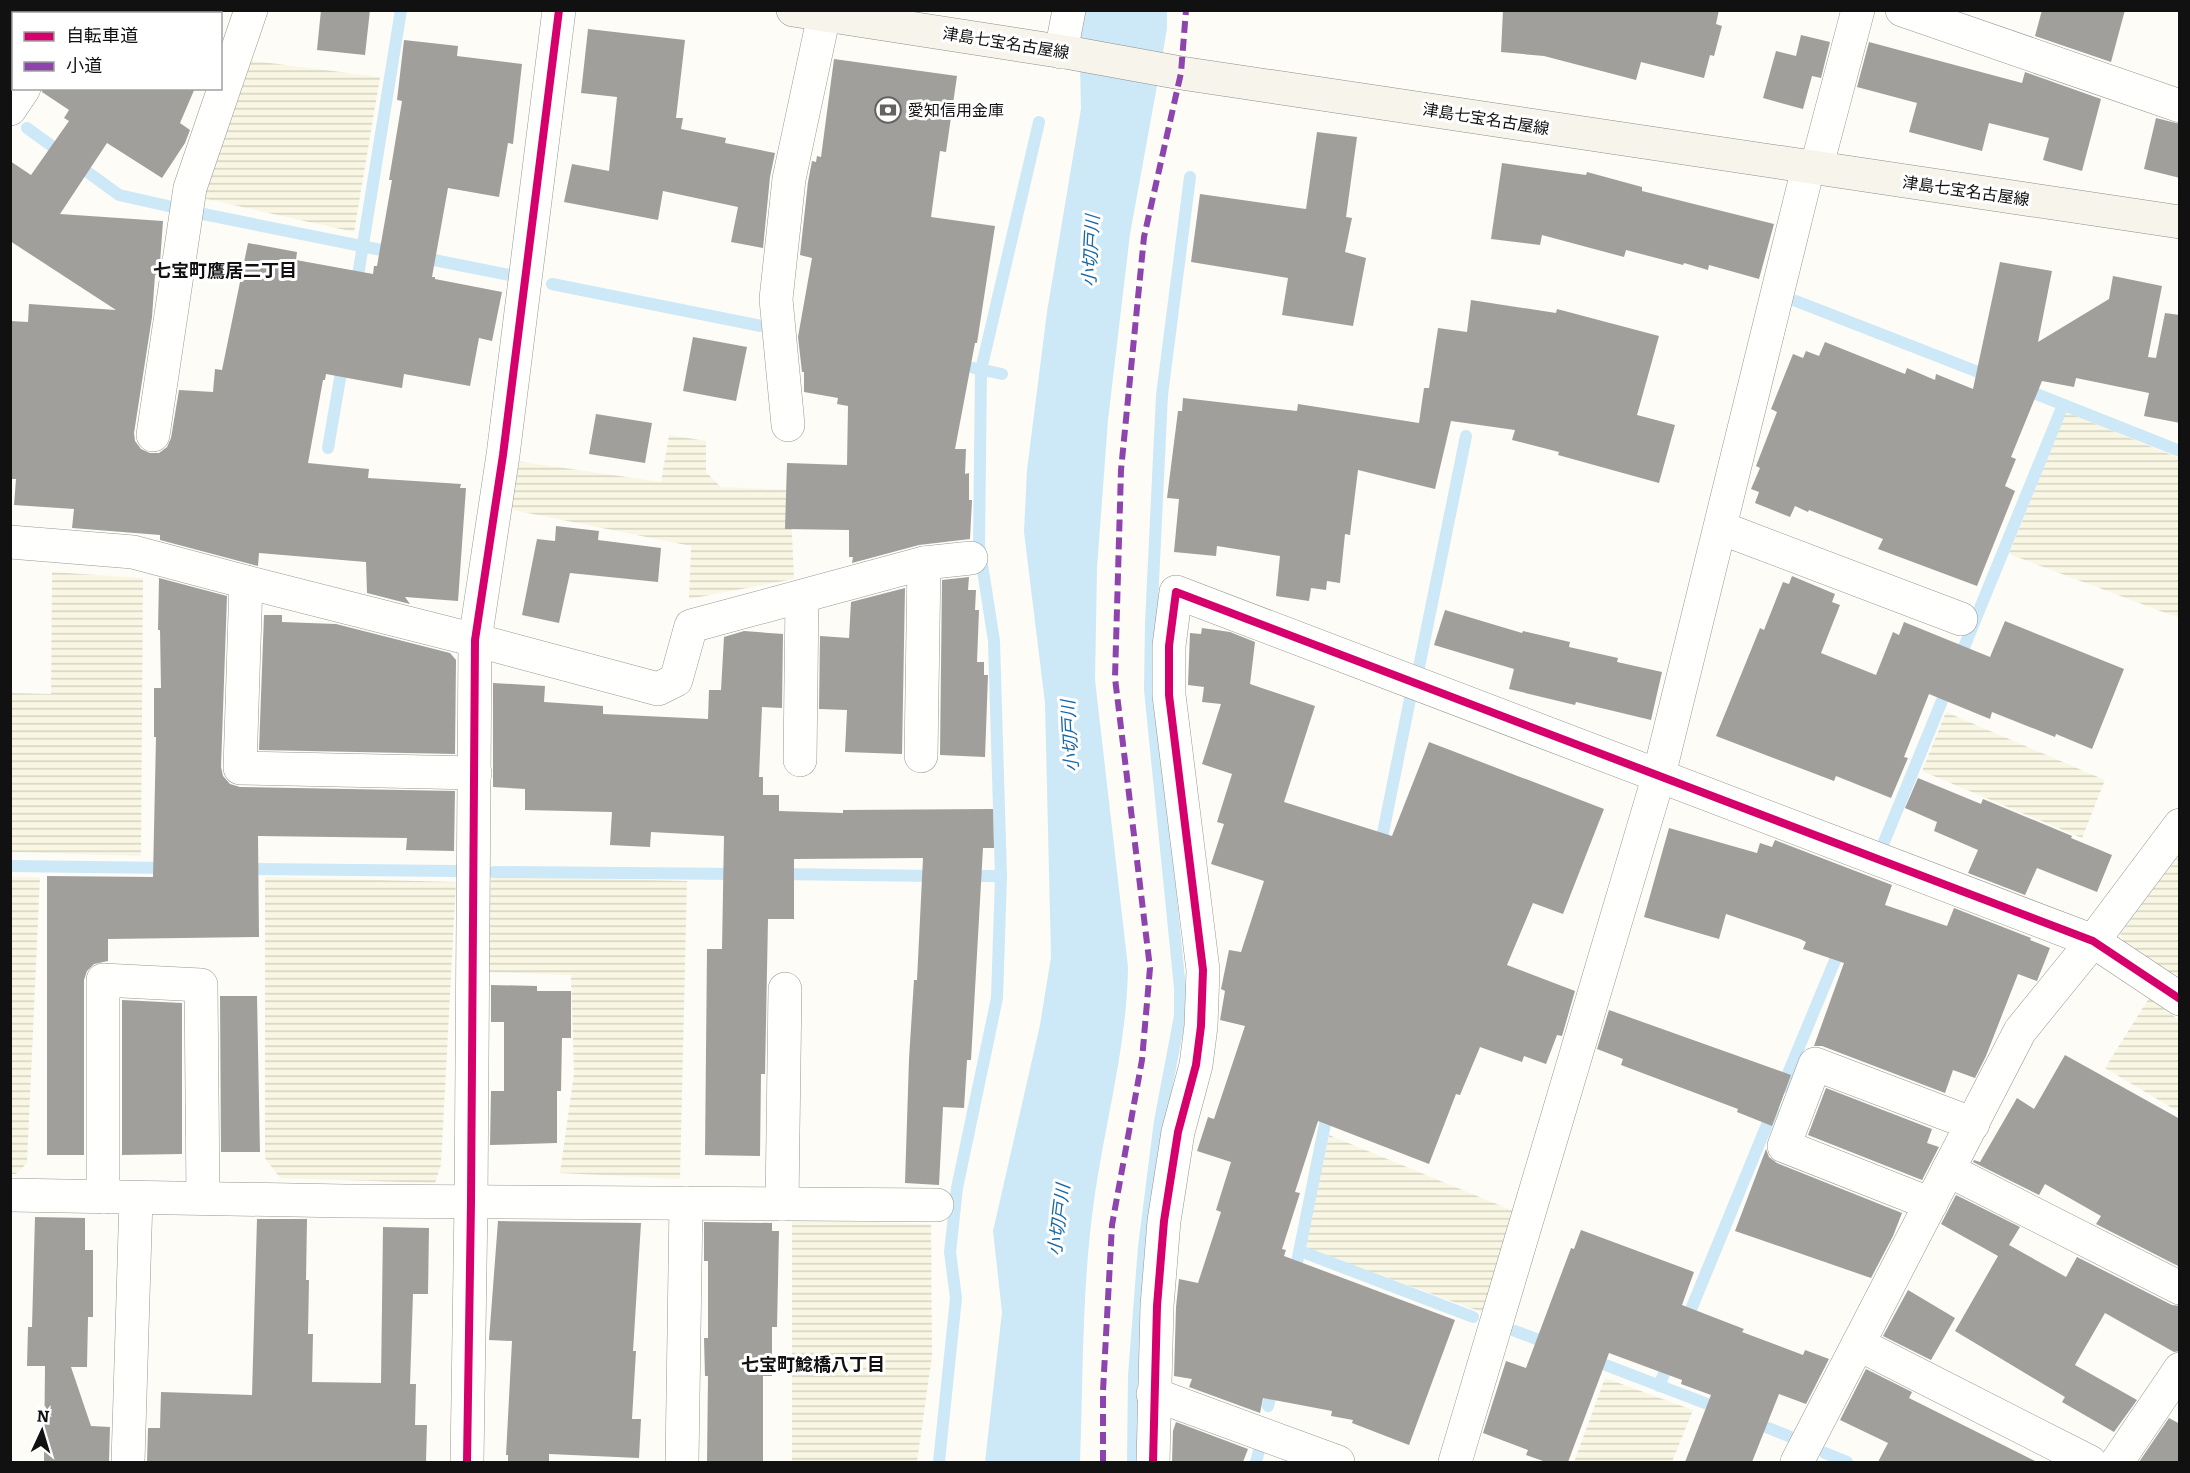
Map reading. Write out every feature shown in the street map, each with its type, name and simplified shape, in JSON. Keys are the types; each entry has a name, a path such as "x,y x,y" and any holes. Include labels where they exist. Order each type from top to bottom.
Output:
{"main road":[{"name":"津島七宝名古屋線","path":"802,12 1066,52 1181,73 1812,169 2180,222"}],"street":[{"path":"153,435 190,188 251,10"},
{"path":"467,1462 476,640 503,455 559,10"},
{"path":"1066,52 1070,10"},
{"path":"1455,1462 1659,775 1812,169 1858,10"},
{"path":"1902,10 2180,106"},
{"path":"788,425 776,299 789,179 802,12"},
{"path":"10,109 23,90"},
{"path":"1721,528 1961,619"},
{"path":"10,542 133,552 658,689 676,680 691,626 924,563 971,558"},
{"path":"921,756 924,563"},
{"path":"246,582 240,768 475,773"},
{"path":"1153,1462 1157,1306 1164,1221 1178,1132 1196,1065 1203,981 1169,695 1169,646 1176,592 2093,941 2180,999"},
{"path":"800,760 802,597"},
{"path":"1797,1462 2020,1031 2093,941 2180,825"},
{"path":"103,1197 103,980 201,984 203,1198"},
{"path":"782,1204 785,989"},
{"path":"1931,1204 1784,1146 1815,1064 1973,1124"},
{"path":"1948,1170 2180,1288"},
{"path":"10,1195 471,1202 937,1205"},
{"path":"128,1462 136,1198"},
{"path":"682,1462 686,1203"},
{"path":"1858,1344 2090,1462"},
{"path":"2117,1462 2180,1369"},
{"path":"1153,1394 1338,1462"}],"shaded area":[{"path":"247,60 380,77 354,232 202,198"},
{"path":"2066,412 2179,458 2179,618 2009,554"},
{"path":"669,435 706,441 706,472 721,487 790,490 794,579 689,599 691,546 508,509 516,461 661,482"},
{"path":"52,572 143,578 141,856 11,852 11,693 51,694"},
{"path":"1946,712 2105,780 2082,838 1922,771"},
{"path":"2172,855 2179,860 2179,986 2125,948 2119,929"},
{"path":"491,876 687,881 680,1179 560,1173 574,1073 571,975 488,972"},
{"path":"11,877 40,877 27,1163 16,1174 10,1174"},
{"path":"265,877 456,882 441,1165 435,1183 280,1178 265,1158"},
{"path":"2149,998 2179,1020 2179,1112 2105,1068"},
{"path":"1329,1135 1516,1212 1484,1313 1305,1248"},
{"path":"792,1220 931,1224 932,1356 917,1462 792,1462"},
{"path":"1605,1378 1693,1410 1672,1462 1574,1462"}],"water":[{"name":"小切戸川","path":"1083,11 1167,11 1167,28 1130,234 1108,420 1097,568 1095,680 1128,967 1127,998 1119,1061 1092,1216 1085,1308 1080,1462 985,1462 1002,1312 993,1231 1040,1025 1051,957 1045,703 1024,532 1027,470 1047,312 1081,109 1079,20"}],"building":[{"path":"321,10 370,10 365,55 317,50"},
{"path":"1503,10 1719,10 1716,24 1722,26 1714,56 1710,55 1704,78 1641,62 1636,80 1544,56 1501,52"},
{"path":"2042,10 2125,10 2111,62 2035,36"},
{"path":"588,29 685,40 676,118 683,118 681,129 726,138 725,143 775,153 770,177 763,248 731,242 738,207 663,191 658,220 564,202 572,164 609,171 617,97 581,93"},
{"path":"1801,35 1830,42 1821,78 1812,76 1803,109 1763,98 1776,51 1796,56"},
{"path":"404,40 458,46 457,56 522,64 513,144 508,143 499,197 448,188 432,277 502,292 492,341 479,338 470,386 404,374 402,388 326,374 308,463 369,469 368,478 461,484 460,488 466,488 458,601 405,597 410,604 367,593 366,562 259,553 258,566 160,540 160,535 72,528 74,509 14,505 16,479 10,479 10,321 28,322 29,304 116,310 10,241 10,161 31,175 69,121 64,118 69,110 42,92 42,90 194,90 180,123 190,130 185,143 162,178 107,143 60,214 163,221 160,263 158,276 155,275 152,317 134,433 135,441 141,449 150,453 159,453 167,447 171,438 179,390 213,392 215,369 222,370 248,243 297,252 296,260 373,274 374,266 377,266 392,180 389,180 402,101 397,100"},
{"path":"1869,42 2022,83 2025,72 2101,99 2082,171 2043,160 2049,138 1989,123 1982,151 1909,132 1917,103 1857,87"},
{"path":"834,59 957,76 946,152 940,151 931,217 995,226 977,343 975,343 955,449 966,449 965,474 969,473 969,500 972,500 970,539 919,545 852,563 853,557 849,557 849,530 785,529 787,463 847,465 848,406 837,404 838,398 804,392 804,372 802,372 798,337 812,258 800,255 808,182 812,161 816,162 817,156 821,157"},
{"path":"2156,118 2180,124 2180,178 2144,169"},
{"path":"1317,132 1357,137 1346,217 1352,218 1345,252 1366,258 1353,326 1282,315 1288,278 1191,262 1200,194 1306,209"},
{"path":"1502,163 1586,175 1587,172 1642,187 1642,191 1774,224 1759,279 1709,265 1708,270 1626,250 1624,257 1542,235 1540,245 1491,239"},
{"path":"2000,262 2052,271 2038,342 2109,299 2113,276 2162,286 2148,357 2156,358 2165,313 2180,315 2180,423 2144,416 2149,393 2076,378 2074,387 2042,381 2011,457 2016,459 2005,486 2015,491 1977,586 1878,549 1883,539 1809,510 1808,512 1795,506 1790,517 1755,503 1759,492 1751,489 1760,468 1756,466 1777,412 1771,409 1793,354 1803,358 1806,351 1819,356 1825,342 1905,374 1907,368 1935,380 1936,374 1973,389"},
{"path":"1471,300 1556,313 1557,309 1659,336 1637,415 1675,425 1659,483 1512,440 1515,430 1451,421 1435,489 1358,470 1350,535 1345,534 1340,583 1327,581 1326,590 1311,588 1309,601 1276,596 1280,556 1217,546 1216,556 1174,552 1179,499 1167,498 1178,411 1182,411 1183,398 1297,411 1298,404 1419,423 1424,388 1429,388 1438,328 1467,332"},
{"path":"693,337 747,347 736,401 683,391"},
{"path":"596,414 652,423 645,463 589,454"},
{"path":"556,526 599,531 598,540 661,548 658,582 570,573 559,623 522,615 537,539 555,541"},
{"path":"1792,576 1835,594 1832,602 1840,605 1821,653 1876,675 1893,632 1899,635 1904,622 1990,657 2005,621 2124,669 2092,749 1992,712 1990,719 1929,694 1904,757 1908,758 1891,798 1836,776 1834,781 1716,736 1760,628 1764,630 1783,582 1789,584"},
{"path":"969,577 968,590 976,590 975,610 979,610 977,662 984,662 984,675 988,675 985,757 940,755 942,580"},
{"path":"159,578 227,596 221,767 223,776 230,784 240,787 455,791 454,851 406,850 407,838 258,836 259,937 108,939 108,961 94,964 87,971 84,980 84,1155 47,1155 47,876 153,877 156,737 154,737 154,688 161,688 160,630 158,630"},
{"path":"905,588 902,754 845,752 847,710 819,709 820,636 849,638 851,602"},
{"path":"1445,610 1522,633 1523,631 1570,642 1569,647 1618,658 1617,662 1662,672 1651,720 1509,689 1514,669 1434,645"},
{"path":"264,615 282,615 282,622 336,624 450,653 456,660 455,754 259,750"},
{"path":"1202,628 1230,632 1255,642 1250,684 1315,706 1284,802 1392,836 1429,742 1604,809 1563,914 1533,903 1507,965 1575,991 1562,1036 1557,1035 1546,1064 1524,1056 1522,1062 1480,1047 1460,1095 1456,1094 1429,1164 1318,1121 1295,1192 1300,1193 1282,1249 1286,1250 1284,1256 1455,1320 1409,1445 1352,1423 1353,1420 1331,1416 1332,1411 1263,1398 1260,1413 1189,1387 1192,1379 1174,1376 1179,1279 1198,1283 1221,1212 1216,1210 1231,1162 1197,1151 1208,1117 1214,1119 1245,1026 1220,1020 1225,991 1221,989 1229,950 1241,952 1264,881 1211,864 1224,824 1217,822 1232,774 1202,764 1221,704 1202,702 1204,687 1188,685 1190,633 1201,634"},
{"path":"744,631 783,634 782,708 762,707 759,777 763,777 763,795 779,795 779,811 843,813 843,810 993,809 994,848 983,848 971,1060 967,1060 964,1108 943,1107 939,1185 905,1183 909,1059 914,980 917,980 923,858 794,859 794,919 768,919 765,1074 761,1074 760,1156 705,1155 707,949 722,949 724,836 651,832 650,847 610,845 612,812 525,810 525,789 493,787 493,683 545,686 544,702 603,706 603,714 708,719 709,690 721,690 724,637"},
{"path":"1918,778 1981,804 1983,799 2112,855 2097,892 2037,868 2025,895 1968,873 1978,850 1934,831 1937,822 1905,808"},
{"path":"1669,828 1757,853 1760,843 1772,847 1775,840 1892,885 1885,905 1947,926 1954,908 2031,938 2030,940 2050,948 2037,981 2018,974 1975,1078 1953,1070 1945,1093 1822,1046 1814,1046 1844,963 1803,949 1806,942 1800,939 1726,914 1719,939 1644,917"},
{"path":"491,985 537,986 537,991 571,991 571,1038 562,1038 561,1091 557,1091 557,1143 490,1145 491,1091 504,1091 504,1022 491,1022"},
{"path":"220,996 257,996 260,1152 221,1152"},
{"path":"122,1000 182,1003 182,1154 122,1155"},
{"path":"1609,1010 1791,1075 1772,1126 1737,1112 1738,1109 1621,1065 1623,1059 1597,1049"},
{"path":"2065,1055 2180,1119 2180,1267 2096,1224 2101,1216 2045,1184 2039,1195 1973,1162 1974,1160 1980,1162 2017,1098 2034,1109"},
{"path":"1826,1088 1932,1129 1927,1143 1939,1147 1922,1180 1808,1135"},
{"path":"1766,1149 1769,1157 1777,1163 1902,1213 1871,1278 1735,1231"},
{"path":"1956,1195 2020,1227 2009,1245 2066,1277 2077,1257 2172,1305 2180,1306 2180,1351 2174,1352 2105,1313 2075,1365 2137,1400 2114,1432 2062,1402 2065,1397 1955,1331 1998,1256 1941,1224"},
{"path":"35,1217 85,1218 85,1250 93,1250 93,1317 88,1317 87,1367 71,1367 91,1426 110,1427 109,1462 44,1462 45,1366 27,1366 28,1327 32,1327"},
{"path":"257,1219 307,1219 306,1280 309,1280 308,1334 313,1334 312,1382 381,1383 383,1227 429,1228 428,1294 413,1294 410,1384 416,1384 415,1425 427,1425 426,1462 147,1462 148,1428 160,1428 161,1392 252,1395"},
{"path":"498,1221 641,1223 633,1351 636,1351 632,1419 641,1419 639,1458 549,1454 549,1462 508,1462 508,1455 506,1455 512,1341 489,1340"},
{"path":"704,1222 772,1223 772,1231 779,1231 777,1327 772,1327 772,1376 763,1376 763,1462 707,1462 708,1376 705,1376 704,1338 708,1338 708,1261 704,1261"},
{"path":"1581,1230 1694,1272 1682,1305 1744,1329 1742,1332 1803,1355 1805,1350 1829,1359 1806,1404 1779,1394 1752,1462 1685,1462 1711,1395 1681,1384 1682,1380 1609,1353 1568,1462 1546,1462 1526,1455 1528,1450 1483,1433 1506,1361 1526,1368 1571,1248 1574,1249"},
{"path":"1908,1290 1955,1318 1931,1360 1883,1336"},
{"path":"1866,1369 1912,1392 1909,1398 2037,1462 1878,1462 1888,1443 1840,1420"},
{"path":"2169,1418 2180,1424 2180,1462 2139,1462"},
{"path":"1176,1422 1248,1449 1243,1462 1172,1462 1173,1431"}],"waterway":[{"path":"356,288 401,10"},
{"path":"939,1462 956,1298 950,1252 957,1188 997,998 1001,876 994,641 979,545 981,370 1039,122"},
{"path":"27,128 119,195 168,206"},
{"path":"1133,1462 1134,1375 1144,1247 1160,1121 1180,1016 1180,988 1150,690 1162,395 1190,177"},
{"path":"203,214 396,253"},
{"path":"419,257 515,276"},
{"path":"552,284 761,326"},
{"path":"1796,301 1991,377"},
{"path":"328,448 343,361"},
{"path":"974,368 1002,374"},
{"path":"2024,389 2180,451"},
{"path":"1958,662 2063,405"},
{"path":"1419,667 1466,436"},
{"path":"1884,842 1948,686"},
{"path":"1380,848 1410,699"},
{"path":"10,866 168,868"},
{"path":"243,869 457,871"},
{"path":"494,872 739,874"},
{"path":"777,874 937,876"},
{"path":"966,876 1001,876"},
{"path":"1782,1088 1841,946"},
{"path":"1294,1277 1328,1109"},
{"path":"1685,1324 1773,1110"},
{"path":"1300,1251 1473,1317"},
{"path":"1515,1331 1552,1345"},
{"path":"1590,1359 1723,1410"},
{"path":"1659,1386 1670,1359"},
{"path":"1268,1406 1273,1386"},
{"path":"1753,1422 1791,1437"},
{"path":"1256,1462 1259,1451"},
{"path":"1825,1453 1847,1462"}],"marked path":[{"path":"1103,1462 1103,1391 1112,1225 1142,1060 1150,968 1115,678 1121,470 1144,237 1181,73 1186,10"}],"cycle path":[{"path":"467,1462 475,640 503,455 559,10"},
{"path":"1153,1462 1157,1306 1164,1221 1178,1132 1196,1065 1201,1026 1203,970 1169,695 1169,646 1176,592 2093,941 2180,999"}],"place":[{"name":"愛知信用金庫","path":"888,110"}],"district":[{"name":"七宝町鷹居二丁目","path":"225,271"},
{"name":"七宝町鯰橋八丁目","path":"813,1365"}]}
